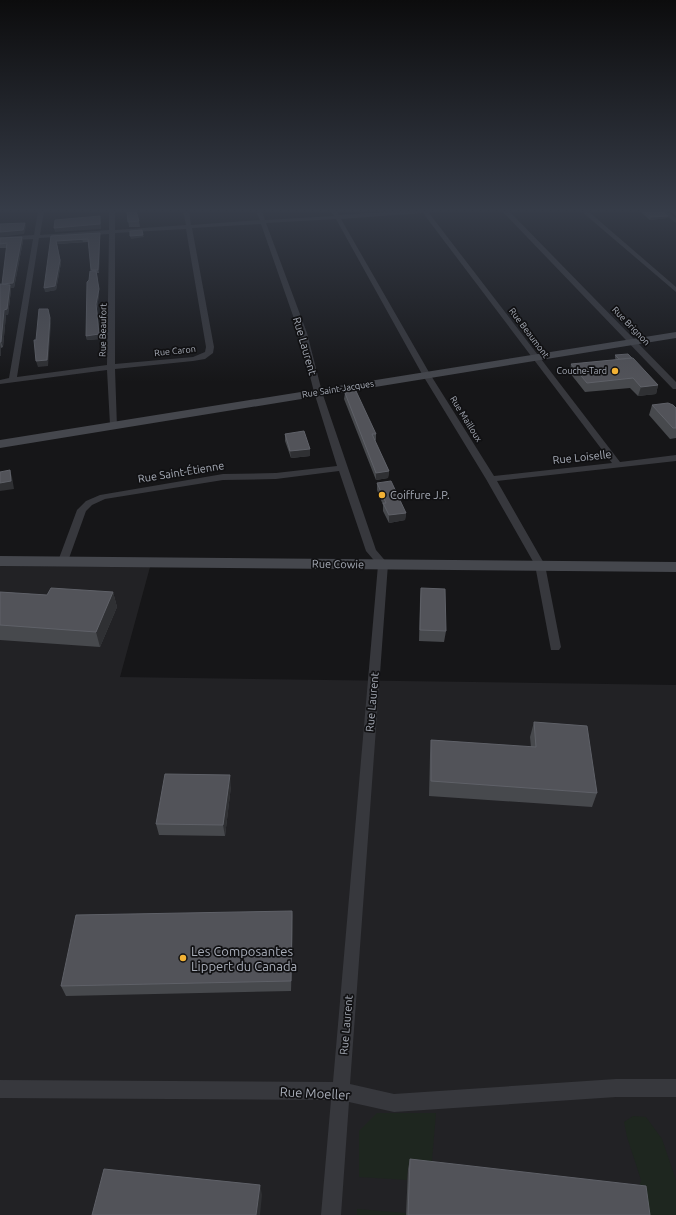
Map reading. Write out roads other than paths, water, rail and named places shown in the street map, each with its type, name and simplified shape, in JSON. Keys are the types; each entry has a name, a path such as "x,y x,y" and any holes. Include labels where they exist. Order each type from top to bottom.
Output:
{"main road":[{"name":"Rue Saint-Jacques","path":"0,444 676,334"},
{"name":"Rue Cowie","path":"0,561 676,567"}],"street":[{"path":"13,380 32,268"},
{"name":"Rue Beaufort","path":"112,268 111,366 114,425"},
{"name":"Rue Caron","path":"0,382 111,366 193,359 202,357 209,353 210,347 196,268"},
{"name":"Rue Laurent","path":"279,268 303,333 318,392 342,468 371,551 383,564 331,1215"},
{"name":"Rue Mailloux","path":"366,268 426,374 491,479 540,565 555,647"},
{"name":"Rue Beaumont","path":"469,268 618,465"},
{"name":"Rue Brignon","path":"561,268 676,387"},
{"path":"650,268 676,290"},
{"name":"Rue Loiselle","path":"491,479 676,458"},
{"name":"Rue Saint-Étienne","path":"63,561 82,510 89,503 103,497 223,477 276,476 342,468"},
{"name":"Rue Moeller","path":"0,1089 340,1091 394,1103 616,1088 676,1088"}],"place":[{"name":"Couche-Tard","path":"615,371"},
{"name":"Coiffure J.P.","path":"382,495"},
{"name":"Les Composantes Lippert du Canada","path":"183,958"}]}
